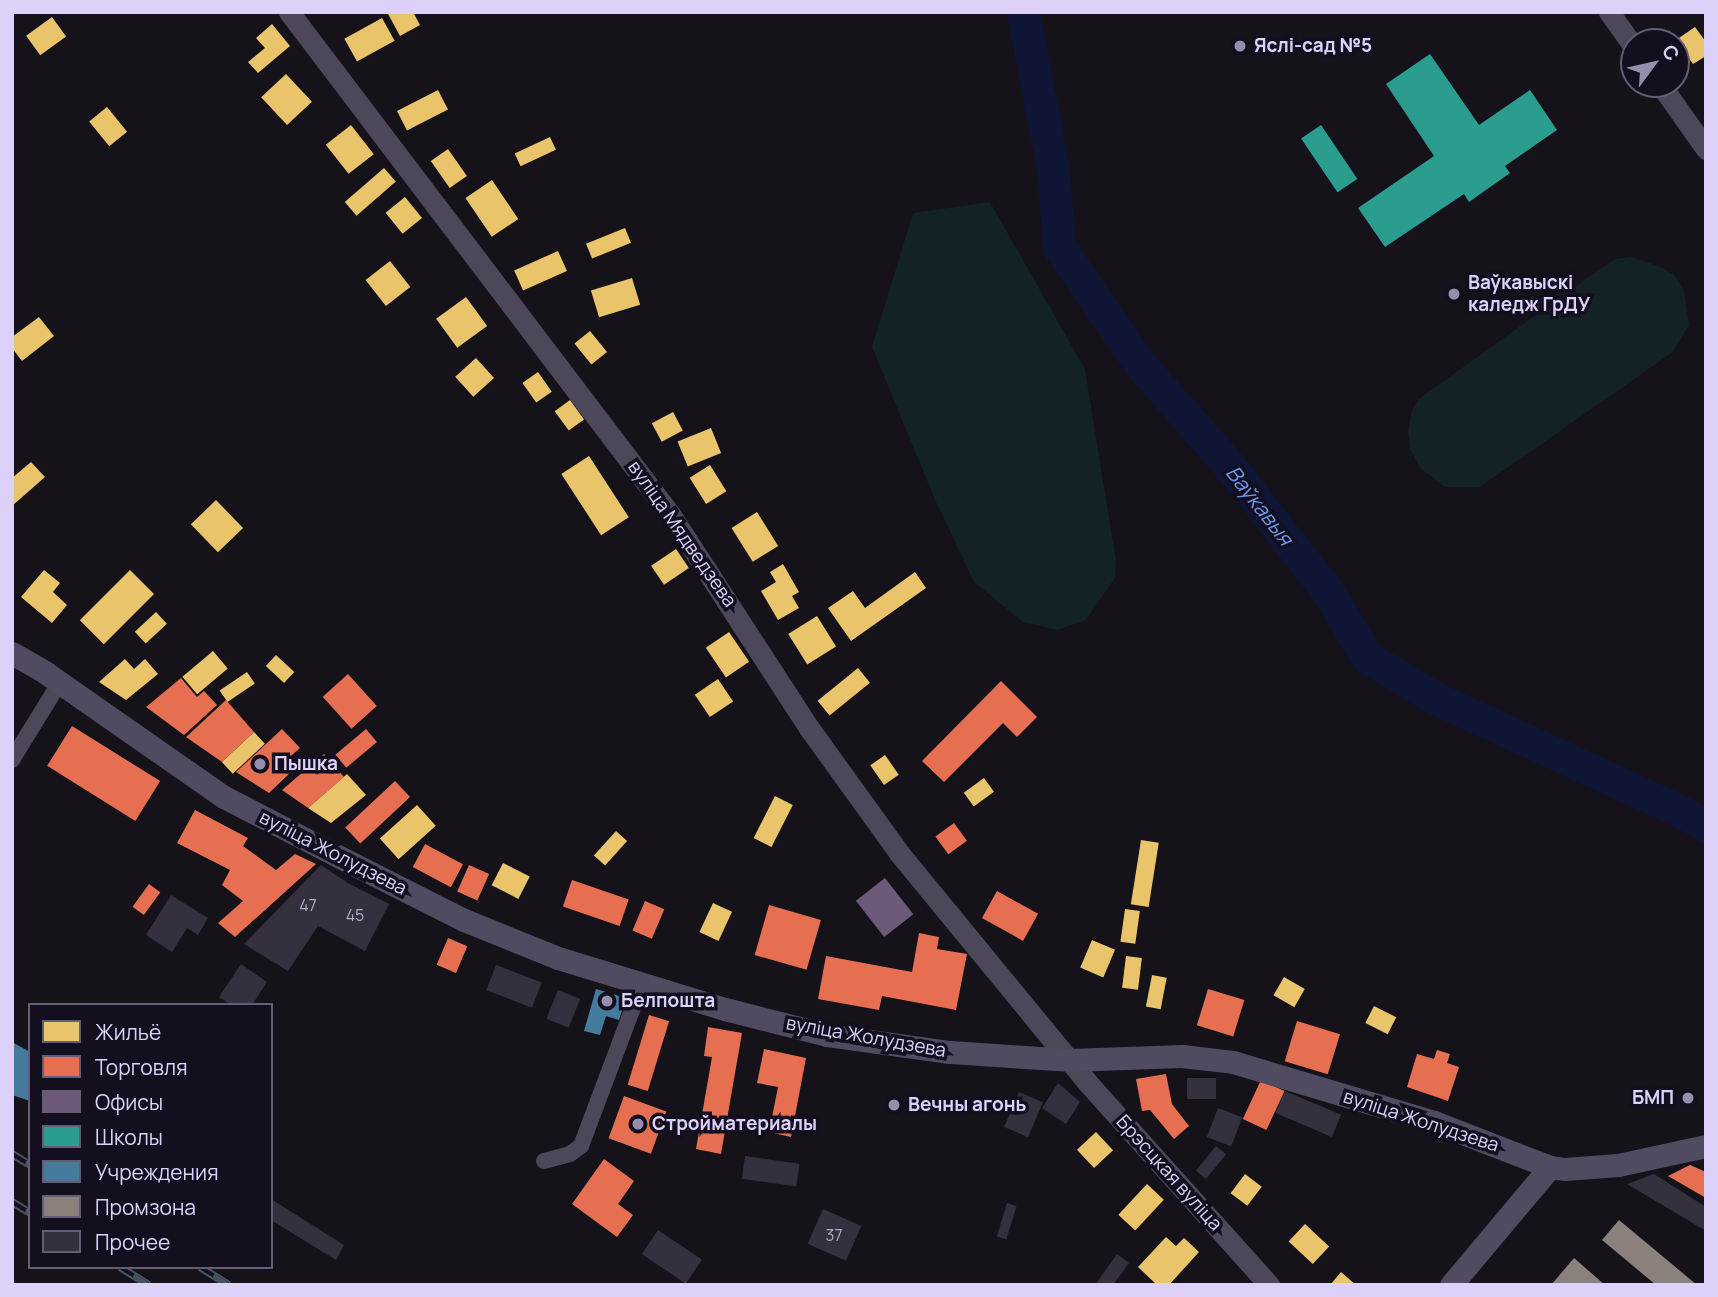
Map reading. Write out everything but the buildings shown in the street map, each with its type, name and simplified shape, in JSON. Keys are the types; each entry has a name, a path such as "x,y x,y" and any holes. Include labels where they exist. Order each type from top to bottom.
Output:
{"main road":[{"name":"вуліца Жолудзева","path":"12,653 60,682 223,797 355,866 475,924 558,958 642,984 827,1035 950,1052 1069,1060 1182,1056 1233,1062 1434,1122 1550,1167 1618,1165 1706,1146"},
{"path":"1451,1285 1550,1167"}],"street":[{"name":"вуліца Мядведзева","path":"289,12 670,514 809,728 899,853 1069,1060"},
{"path":"1609,12 1620,28"},
{"path":"1670,98 1706,149"},
{"path":"12,760 60,682"},
{"path":"544,1161 570,1154 581,1146 642,984"},
{"name":"Брэсцкая вуліца","path":"1069,1060 1269,1285"}],"shaded area":[{"path":"990,202 1085,369 1116,561 1115,578 1086,620 1058,630 1023,622 974,582 936,502 872,347 913,213"},
{"path":"1632,257 1663,268 1675,276 1684,290 1689,325 1673,352 1480,487 1445,487 1420,468 1410,449 1408,430 1412,410 1420,398 1614,259"}],"waterway":[{"name":"Ваўкавыя","path":"1023,12 1053,169 1059,247 1140,364 1228,464 1328,592 1368,658 1439,700 1682,812 1706,826"}],"railway":[{"path":"12,1154 28,1164"},
{"path":"12,1202 28,1212"},
{"path":"123,1269 149,1285"},
{"path":"203,1269 229,1285"}],"place":[{"name":"Яслі-сад №5","path":"1240,46"},
{"name":"Ваўкавыскі каледж ГрДУ","path":"1454,294"},
{"name":"Пышка","path":"260,764"},
{"name":"Белпошта","path":"607,1001"},
{"name":"БМП","path":"1688,1098"},
{"name":"Вечны агонь","path":"894,1105"},
{"name":"Стройматериалы","path":"638,1124"}]}
